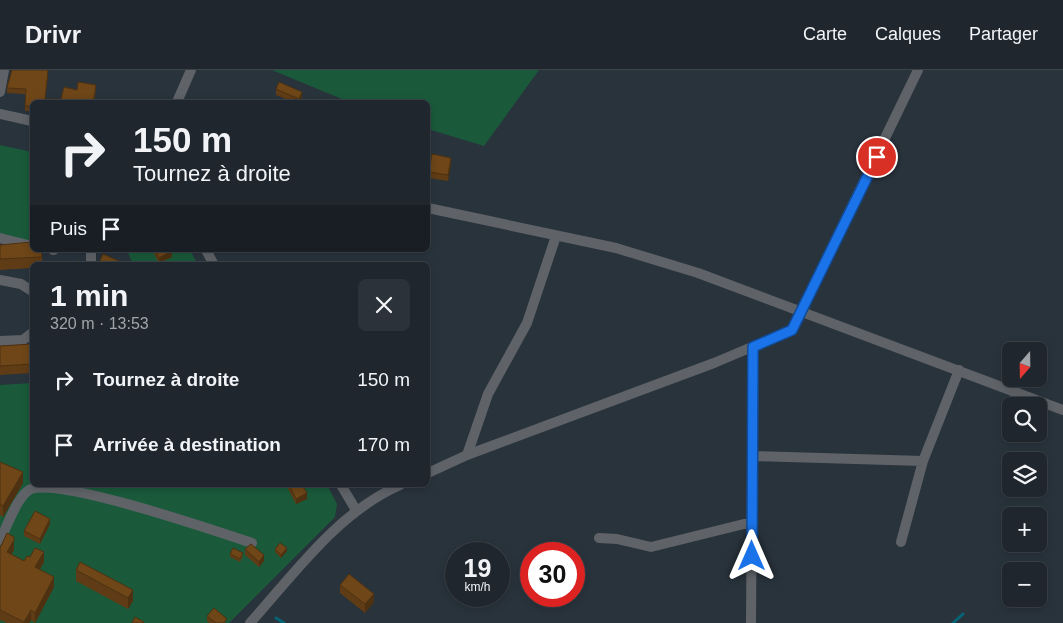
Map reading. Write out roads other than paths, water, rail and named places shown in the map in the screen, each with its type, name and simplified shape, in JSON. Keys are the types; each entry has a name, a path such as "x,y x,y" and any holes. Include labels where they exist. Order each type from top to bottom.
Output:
{"street":[{"path":"0,92 4,70"},
{"path":"178,100 191,70"},
{"path":"430,472 467,455 753,347 792,330 802,313 918,70"},
{"path":"0,114 30,121"},
{"path":"430,208 616,248 698,273 1063,410"},
{"path":"467,455 488,394 527,323 556,236"},
{"path":"0,238 30,246"},
{"path":"0,280 21,284 30,290"},
{"path":"0,341 23,340 30,335"},
{"path":"751,623 753,347"},
{"path":"901,542 923,461 960,370"},
{"path":"752,456 923,461"},
{"path":"342,487 356,510"},
{"path":"250,623 320,544 356,510 396,487"},
{"path":"0,540 22,495 31,489 47,489 109,500 252,543"},
{"path":"598,538 617,539 651,548 752,522"}],"waterway":[{"path":"953,623 963,614"},
{"path":"276,618 284,623"}]}
